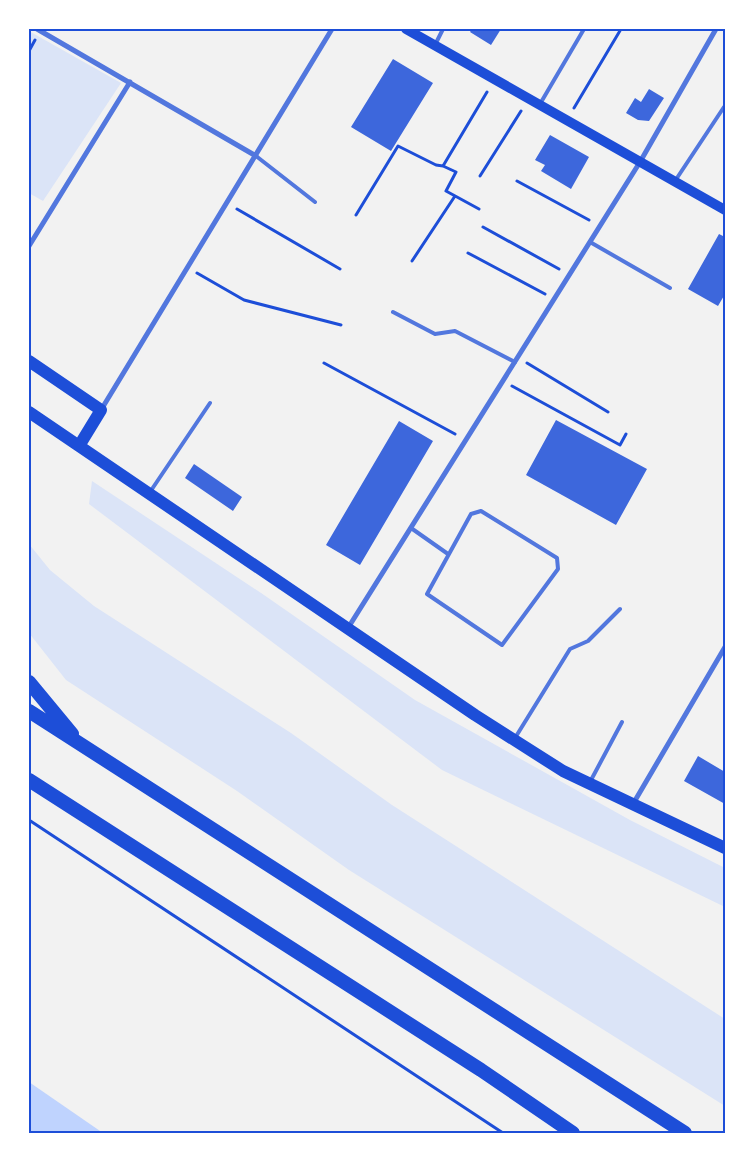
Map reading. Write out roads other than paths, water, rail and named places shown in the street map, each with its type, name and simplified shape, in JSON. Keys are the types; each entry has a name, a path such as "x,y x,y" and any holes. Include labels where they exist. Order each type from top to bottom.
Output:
{"highway":[{"path":"29,682 83,746"},
{"path":"29,711 684,1133"},
{"path":"29,780 481,1070 573,1133"}],"main road":[{"path":"406,29 725,210"},
{"path":"29,361 100,410 79,446"},
{"path":"29,412 514,740 563,771 632,806 725,848"}],"street":[{"path":"37,29 256,156"},
{"path":"100,410 228,203 332,29"},
{"path":"348,628 640,162 716,29"},
{"path":"29,246 130,82"},
{"path":"632,806 725,647"}],"lane":[{"path":"435,45 443,29"},
{"path":"540,104 584,29"},
{"path":"675,181 724,107"},
{"path":"256,156 316,202"},
{"path":"590,242 670,288"},
{"path":"393,312 435,334 455,331 516,360"},
{"path":"149,493 210,403"},
{"path":"481,511 557,558 559,566 500,645 428,595 427,592 448,554 471,514 481,511"},
{"path":"411,528 448,554"},
{"path":"514,740 529,712 570,649 588,640 620,609"},
{"path":"589,784 622,722"}],"water":[{"path":"29,1082 103,1133 29,1133"}]}
